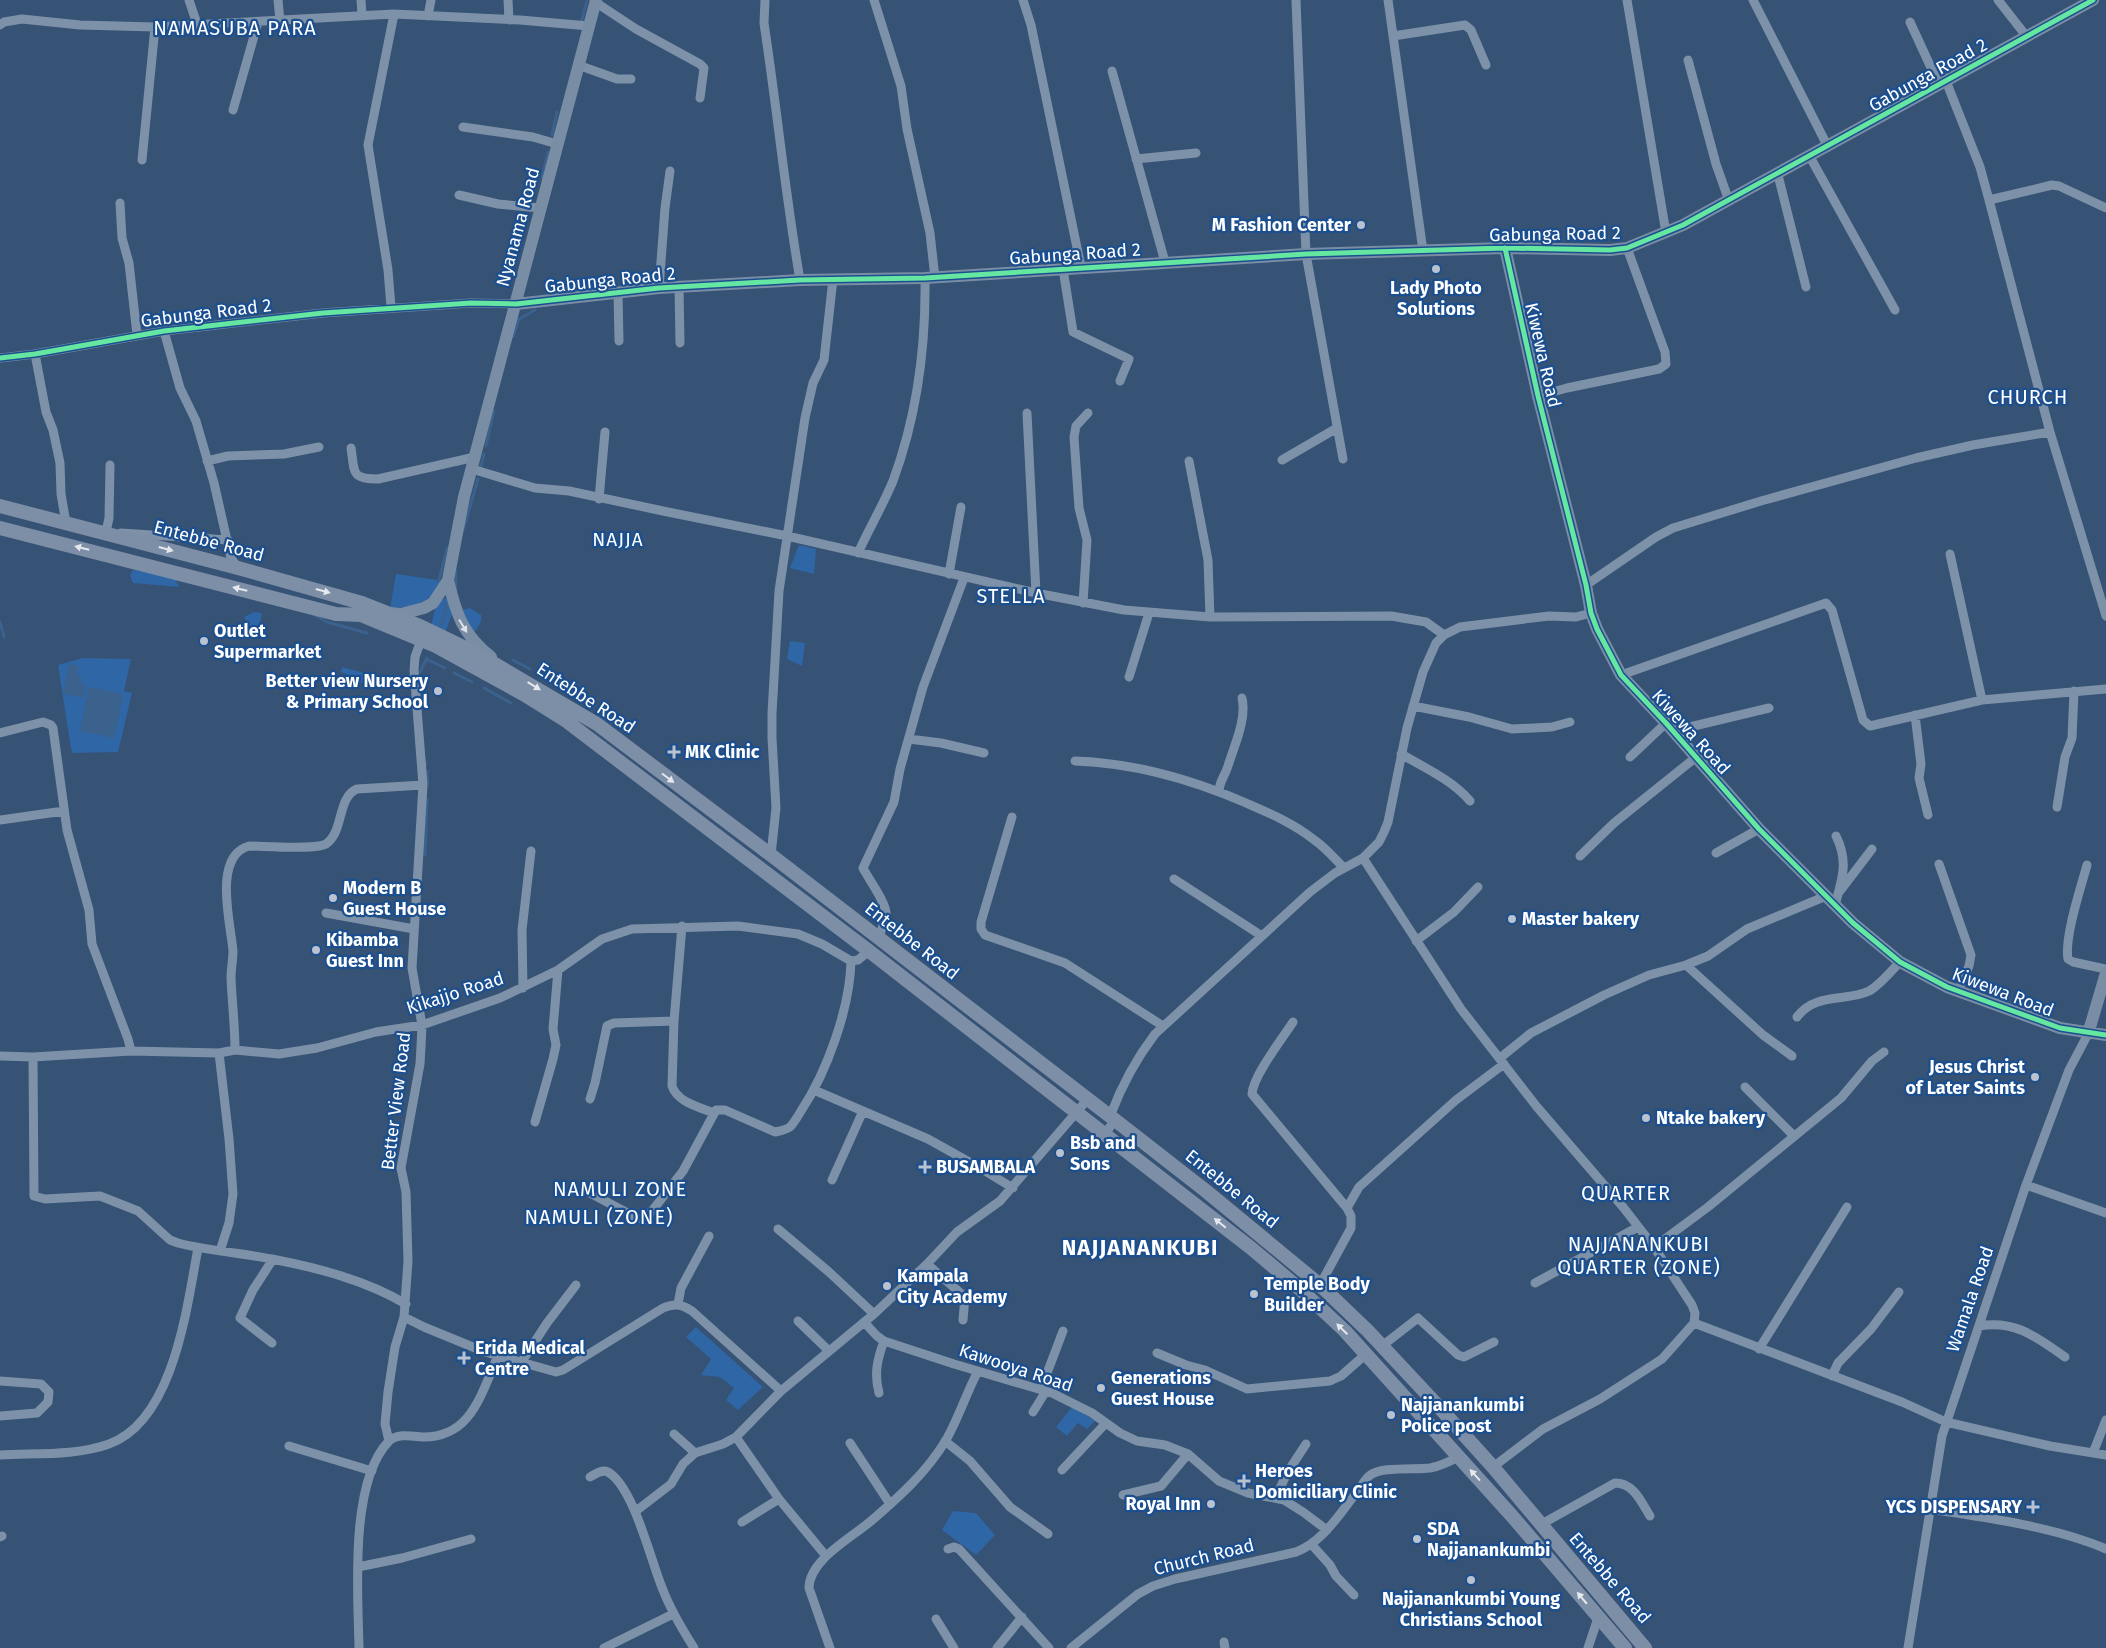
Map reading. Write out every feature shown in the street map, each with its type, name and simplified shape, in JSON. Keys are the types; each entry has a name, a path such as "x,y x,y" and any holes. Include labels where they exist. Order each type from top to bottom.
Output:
{"main road":[{"name":"Entebbe Road","path":"0,506 342,597 440,635 507,670 597,724 771,855 1115,1120 1206,1191 1320,1285 1382,1346 1493,1467 1645,1648"},
{"name":"Entebbe Road","path":"0,528 336,614 361,615 462,659 565,720 869,951 1251,1248 1302,1290 1366,1354 1512,1516 1625,1648"}],"street":[{"path":"189,0 196,24"},
{"path":"278,0 280,21"},
{"path":"361,0 362,14"},
{"path":"428,16 431,0"},
{"path":"508,0 509,20"},
{"path":"765,0 765,30 780,127 789,217 800,280"},
{"path":"858,553 893,480 908,426 919,380 930,278 930,233 906,130 901,86 874,0"},
{"path":"1024,0 1032,25 1081,268"},
{"path":"1296,0 1306,254 1343,459"},
{"path":"1388,0 1423,251"},
{"path":"1627,0 1666,233"},
{"path":"1753,0 1828,147"},
{"path":"1998,0 2027,36"},
{"name":"Gabunga Road 2","path":"0,358 35,354 164,331 323,313 471,303 516,304 659,288 800,280 930,278 1063,268 1306,254 1505,248 1610,250 1626,248 1666,233 1778,175 2093,0"},
{"path":"595,1 636,29 700,64 704,68 700,98"},
{"name":"Nyanama Road","path":"383,612 401,614 424,608 433,603 448,580 464,498 595,1"},
{"path":"0,25 4,22 22,19 80,25 155,27 280,21 362,14 394,14 589,26"},
{"path":"391,307 388,270 368,145 394,14"},
{"path":"232,110 258,22"},
{"path":"1910,22 1943,83 1980,168 2050,432 2106,616"},
{"path":"1393,36 1465,25 1471,30 1486,65"},
{"path":"142,160 155,27"},
{"path":"1688,60 1716,164 1729,201"},
{"path":"578,65 616,79 631,79"},
{"path":"1112,71 1166,262"},
{"path":"463,127 534,137 558,144"},
{"path":"1136,159 1196,153"},
{"path":"1810,157 1895,310"},
{"path":"659,288 665,208 670,171"},
{"path":"1778,175 1806,287"},
{"path":"1989,200 2052,185 2059,186 2106,208"},
{"path":"459,195 498,204 540,208"},
{"path":"120,203 122,238 129,263 137,335"},
{"name":"Kiwewa Road","path":"1505,248 1538,396 1592,613 1597,629 1621,676 1670,727 1759,829 1900,962 1958,991 2060,1028 2088,1034 2106,1035"},
{"path":"1538,396 1659,369 1666,364 1665,352 1626,248"},
{"path":"1063,268 1073,332 1130,360 1120,381"},
{"path":"771,855 776,808 772,713 779,591 805,418 814,383 824,360 832,279"},
{"path":"679,287 680,343"},
{"path":"618,293 619,341"},
{"path":"164,331 180,388 196,421 208,460 228,540 230,558 238,568"},
{"path":"35,354 46,412 53,430 60,462 61,494 66,523"},
{"path":"1026,413 1036,594"},
{"path":"1083,603 1087,540 1079,508 1074,437 1076,426 1088,413"},
{"path":"1282,460 1338,428"},
{"path":"599,499 605,432"},
{"path":"1586,585 1656,536 1673,528 1761,501 1916,458 1973,445 2050,432"},
{"path":"208,460 228,456 284,454 319,447"},
{"path":"351,448 355,473 360,478 378,479 473,463 535,488 569,491 599,499 787,536 964,578 1083,603 1149,613 1210,618 1391,616 1426,622 1444,634"},
{"path":"1189,461 1208,560 1210,618"},
{"path":"106,532 109,518 110,465"},
{"path":"949,574 961,506"},
{"path":"89,529 106,532 228,540"},
{"path":"1950,554 1982,700"},
{"path":"878,938 886,915 886,905 869,881 863,868 894,802 900,769 923,687 964,578"},
{"name":"Nyanama Road","path":"448,580 454,608 464,628 476,645 507,670"},
{"path":"1621,676 1826,603 1832,610 1861,715 1866,724 1873,726 1982,700 2106,689"},
{"path":"1129,677 1149,613"},
{"path":"1104,1135 1115,1120 1111,1114 1129,1073 1145,1047 1163,1026 1310,892 1344,868 1363,858 1378,842 1386,827 1413,706 1430,655 1436,643 1444,634 1460,627 1549,616 1576,617 1592,613"},
{"name":"Better View Road","path":"389,1441 386,1424 388,1392 395,1347 406,1304 408,1218 406,1192 401,1168 420,1064 422,1025 412,968 423,785 414,660 421,640"},
{"path":"2057,807 2065,757 2072,738 2074,691"},
{"path":"1219,792 1219,783 1227,768 1240,724 1244,706 1242,698"},
{"path":"1413,706 1469,717 1512,729 1552,727 1570,722"},
{"path":"1630,757 1670,727 1769,708"},
{"path":"1915,715 1921,760 1919,778 1928,815"},
{"path":"0,733 43,722 51,724 67,830 89,910 92,944 128,1039 130,1051"},
{"path":"909,739 984,753"},
{"path":"1401,754 1447,780 1463,792 1470,801"},
{"path":"1580,856 1614,823 1696,758"},
{"path":"1075,761 1107,762 1169,775 1219,792 1265,811 1297,828 1317,842 1344,868"},
{"path":"235,1050 231,977 233,951 227,908 228,871 234,857 239,851 249,846 322,845 332,837 347,798 353,790 423,785"},
{"path":"0,820 64,811"},
{"path":"1012,817 981,922 981,929 984,935 1064,962 1163,1026"},
{"path":"1716,853 1759,829"},
{"path":"1833,898 1844,854 1836,836"},
{"path":"1347,1208 1359,1187 1502,1061 1531,1033 1604,995 1649,975 1686,965 1714,953 1747,929 1833,898 1872,849"},
{"path":"523,988 522,930 531,851"},
{"path":"1363,858 1461,1008 1537,1107 1654,1247 1692,1305 1695,1314 1694,1323 1662,1359 1600,1398 1542,1429 1493,1467"},
{"path":"1939,864 1971,955 1969,966 1958,991"},
{"path":"2087,865 2067,954 2068,959 2073,962 2106,969"},
{"path":"1174,879 1262,936"},
{"path":"1416,941 1454,912 1478,887"},
{"path":"326,913 414,929"},
{"path":"682,926 674,1020 673,1090 682,1099 714,1113"},
{"name":"Kikajjo Road","path":"0,1056 33,1057 130,1051 219,1053 235,1050 279,1054 298,1052 376,1032 422,1025 500,998 558,970 608,936 632,930 682,926 738,926 786,931 810,938 851,961"},
{"path":"590,1193 637,1218 645,1220 683,1171 714,1113 722,1109 776,1132 790,1127 814,1090 826,1065 847,997 851,961 858,960 869,951"},
{"path":"1797,1017 1801,1011 1816,1003 1870,990 1900,962"},
{"path":"1686,965 1763,1035 1792,1056"},
{"path":"534,1122 556,1045 553,1029 558,970"},
{"name":"Wamala Road","path":"1908,1648 1929,1509 1946,1422 2026,1185 2069,1070 2088,1034 2106,973"},
{"path":"590,1099 595,1083 604,1030 607,1026 614,1023 674,1020"},
{"path":"1293,1022 1252,1087 1252,1094 1347,1208 1351,1216 1351,1228 1320,1285"},
{"path":"1654,1247 1708,1207 1793,1135 1841,1098 1866,1066 1884,1052"},
{"path":"219,1053 230,1139 233,1194 229,1223 220,1251"},
{"path":"33,1057 34,1196 46,1198 100,1196 138,1211 170,1240 198,1248 273,1259 363,1283 406,1304"},
{"path":"1745,1088 1793,1135"},
{"path":"814,1090 928,1139 1013,1188"},
{"path":"636,1511 671,1484 683,1464 695,1453 723,1444 736,1436 828,1350 874,1314 927,1264 957,1232 1000,1202 1087,1100"},
{"path":"832,1180 863,1111"},
{"path":"2026,1185 2106,1213"},
{"path":"1759,1349 1847,1207"},
{"path":"1535,1283 1638,1227"},
{"path":"778,1229 874,1314"},
{"path":"678,1304 681,1288 709,1236"},
{"path":"0,1455 86,1449 110,1444 129,1434 140,1424 155,1401 180,1339 198,1248"},
{"path":"272,1343 242,1322 240,1318 253,1290 273,1259"},
{"path":"927,1264 965,1297 963,1320"},
{"path":"520,1363 547,1322 576,1285"},
{"path":"1832,1376 1838,1363 1872,1329 1899,1292"},
{"path":"404,1317 459,1342 552,1372 563,1370 663,1308 671,1304 678,1304 692,1311 782,1391"},
{"path":"1382,1346 1418,1318 1458,1355 1464,1357 1494,1342"},
{"path":"798,1321 828,1350"},
{"name":"Kawooya Road","path":"864,1322 884,1341 1044,1390 1067,1399 1120,1433 1137,1440 1165,1445 1188,1454 1219,1481 1248,1493 1276,1497"},
{"path":"1694,1323 1902,1402 1946,1422 2050,1446 2106,1455"},
{"path":"1979,1326 2008,1325 2024,1330 2065,1357"},
{"path":"1033,1412 1044,1390 1063,1331"},
{"path":"879,1393 875,1379 876,1367 884,1341"},
{"path":"1157,1353 1205,1370 1247,1389 1330,1381 1341,1376 1366,1354"},
{"path":"359,1648 357,1547 372,1471 384,1446 398,1436 432,1437 458,1428 475,1407 498,1356"},
{"path":"830,1648 809,1588 809,1582 814,1570 826,1556 914,1482 945,1441 978,1371"},
{"path":"0,1381 41,1384 49,1392 48,1402 38,1414 0,1416"},
{"path":"2093,1453 2106,1420"},
{"path":"1062,1470 1106,1423"},
{"path":"674,1434 695,1453"},
{"path":"736,1436 779,1499 826,1556"},
{"path":"945,1441 970,1461 1010,1507 1048,1534"},
{"path":"850,1443 890,1504"},
{"path":"1306,1444 1287,1473 1276,1497 1291,1504 1327,1530"},
{"path":"288,1446 372,1471"},
{"path":"1123,1495 1161,1486 1188,1454"},
{"name":"Church Road","path":"1071,1648 1138,1594 1153,1586 1175,1579 1296,1552 1312,1545 1327,1530 1370,1475 1386,1470 1431,1468 1443,1465 1458,1457"},
{"path":"590,1477 602,1471 608,1472 622,1488 636,1511 650,1558 673,1614 694,1648"},
{"path":"1540,1525 1615,1483 1632,1488 1650,1516"},
{"path":"742,1522 779,1499"},
{"path":"1929,1509 2069,1536 2106,1549"},
{"path":"358,1567 402,1558 471,1539"},
{"path":"1312,1545 1330,1565 1336,1576 1354,1595"},
{"path":"948,1549 959,1548 1049,1648"},
{"path":"604,1648 673,1614"},
{"path":"997,1648 1022,1616"},
{"path":"1588,1648 1598,1618"},
{"path":"936,1620 954,1648"}],"shaded area":[{"path":"799,545 816,549 814,574 790,568"},
{"path":"135,570 175,578 179,587 133,583 130,575"},
{"path":"396,574 445,581 432,595 421,603 408,607 390,608"},
{"path":"447,597 452,614 445,633 431,626 436,604"},
{"path":"470,608 481,615 480,624 473,633 462,610"},
{"path":"254,612 262,613 257,638 244,617"},
{"path":"790,641 805,643 802,666 787,659"},
{"path":"83,658 131,659 124,691 132,693 118,752 73,753 71,749 58,665"},
{"path":"69,664 79,666 77,675 81,676 82,684 86,687 84,698 63,694"},
{"path":"342,667 372,675 371,681 362,683 341,672"},
{"path":"89,687 123,694 114,738 80,731"},
{"path":"696,1327 763,1387 738,1410 726,1400 734,1388 720,1377 701,1375 711,1359 686,1337"},
{"path":"1072,1407 1095,1421 1087,1429 1078,1423 1067,1436 1056,1427"},
{"path":"953,1511 976,1513 995,1535 976,1555 942,1530"}],"waterway":[{"path":"581,23 587,0"},
{"path":"552,135 557,112"},
{"path":"542,178 548,152"},
{"path":"513,337 519,319 535,310"},
{"path":"486,446 494,411"},
{"path":"480,471 484,454"},
{"path":"464,528 478,479"},
{"path":"439,580 447,548 450,548"},
{"path":"456,571 456,590"},
{"path":"439,631 446,610 445,603"},
{"path":"314,615 327,622 367,633"},
{"path":"0,622 4,637"},
{"path":"420,672 427,658"},
{"path":"426,659 445,668"},
{"path":"513,660 530,669"},
{"path":"454,673 472,682"},
{"path":"484,688 511,703"},
{"path":"423,756 426,764"},
{"path":"427,771 428,784"},
{"path":"425,855 427,799"}],"cycle path":[{"path":"0,358 35,354 164,331 323,313 471,303 516,304 659,288 800,280 925,278 1306,254 1505,248 1610,250 1627,248 1683,225 2093,0"},
{"path":"1505,248 1538,396 1586,585 1591,613 1597,629 1621,675 1759,829 1853,923 1900,962 1947,987 2060,1028 2106,1035"}],"place":[{"name":"M Fashion Center","path":"1361,225"},
{"name":"Lady Photo Solutions","path":"1436,269"},
{"name":"Outlet Supermarket","path":"204,641"},
{"name":"Better view Nursery & Primary School","path":"438,691"},
{"name":"MK Clinic","path":"674,752"},
{"name":"Modern B Guest House","path":"333,898"},
{"name":"Master bakery","path":"1512,919"},
{"name":"Kibamba Guest Inn","path":"316,950"},
{"name":"Jesus Christ of Later Saints","path":"2035,1077"},
{"name":"Ntake bakery","path":"1646,1118"},
{"name":"Bsb and Sons","path":"1060,1153"},
{"name":"BUSAMBALA","path":"925,1167"},
{"name":"Kampala City Academy","path":"887,1286"},
{"name":"Temple Body Builder","path":"1254,1294"},
{"name":"Erida Medical Centre","path":"464,1358"},
{"name":"Generations Guest House","path":"1101,1388"},
{"name":"Najjanankumbi Police post","path":"1391,1415"},
{"name":"Heroes Domiciliary Clinic","path":"1244,1481"},
{"name":"Royal Inn","path":"1211,1504"},
{"name":"YCS DISPENSARY","path":"2033,1507"},
{"name":"SDA Najjanankumbi","path":"1417,1539"},
{"name":"Najjanankumbi Young Christians School","path":"1471,1580"}],"district":[{"name":"NAMASUBA PARA","path":"235,28"},
{"name":"CHURCH","path":"2028,397"},
{"name":"NAJJA","path":"618,539"},
{"name":"STELLA","path":"1011,596"},
{"name":"NAMULI ZONE","path":"620,1189"},
{"name":"QUARTER","path":"1626,1193"},
{"name":"NAMULI (ZONE)","path":"599,1217"},
{"name":"NAJJANANKUBI","path":"1140,1247"},
{"name":"NAJJANANKUBI QUARTER (ZONE)","path":"1639,1256"}]}
